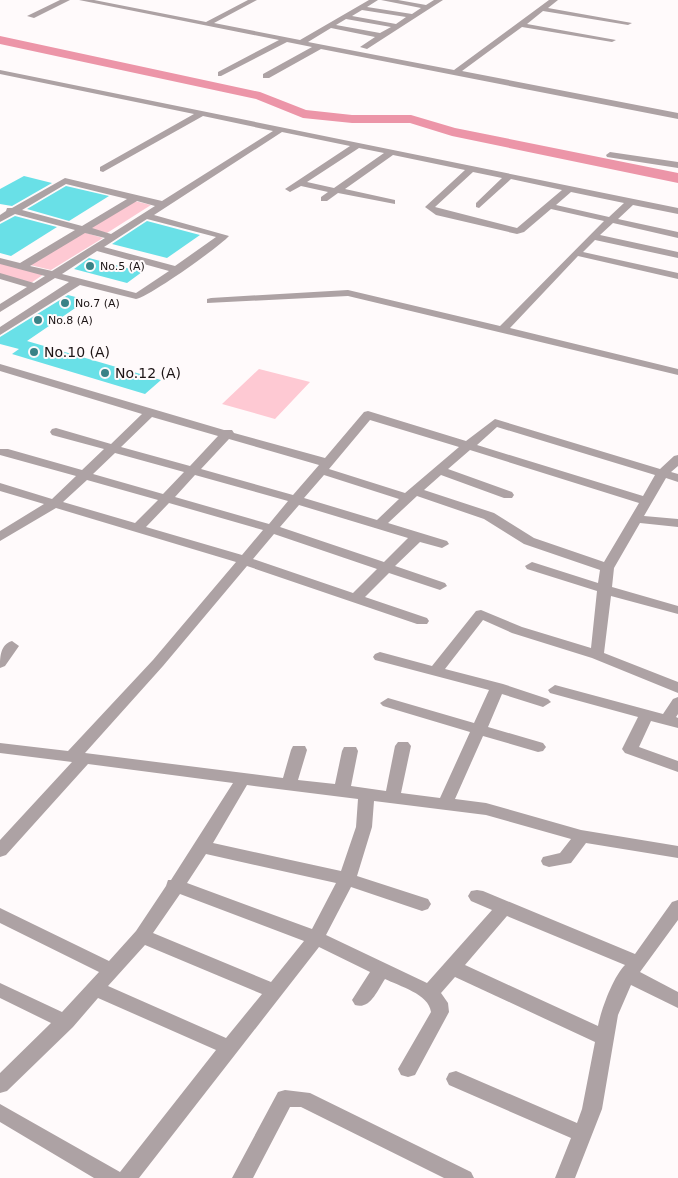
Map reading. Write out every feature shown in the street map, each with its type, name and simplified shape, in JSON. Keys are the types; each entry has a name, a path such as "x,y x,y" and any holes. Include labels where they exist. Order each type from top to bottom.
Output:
{"street":[{"path":"31,16 66,0"},
{"path":"83,0 103,2 678,116"},
{"path":"207,24 253,0"},
{"path":"302,42 374,0"},
{"path":"385,0 427,7"},
{"path":"364,47 438,0"},
{"path":"456,72 554,0"},
{"path":"362,8 412,16"},
{"path":"543,9 628,23"},
{"path":"346,17 398,26"},
{"path":"530,18 617,33"},
{"path":"521,25 612,40"},
{"path":"330,26 382,36"},
{"path":"311,37 381,50"},
{"path":"221,74 287,40"},
{"path":"266,76 320,46"},
{"path":"0,72 470,170 631,200 678,211"},
{"path":"103,169 200,114"},
{"path":"0,308 148,216 280,130"},
{"path":"290,189 357,146"},
{"path":"324,198 391,153"},
{"path":"610,156 678,166"},
{"path":"470,170 430,207 431,209 439,213 513,232 521,230 569,188"},
{"path":"479,205 508,177"},
{"path":"0,219 64,181 165,205"},
{"path":"299,183 392,202"},
{"path":"22,266 135,198"},
{"path":"503,328 631,200"},
{"path":"549,206 678,235"},
{"path":"0,208 113,237"},
{"path":"0,261 136,296 178,270 224,236 148,216"},
{"path":"594,237 678,255"},
{"path":"96,248 178,270"},
{"path":"576,253 678,276"},
{"path":"0,276 35,286"},
{"path":"0,332 78,281"},
{"path":"210,300 348,293 503,328 678,372"},
{"path":"15,299 39,306"},
{"path":"0,321 12,324"},
{"path":"0,367 150,413 228,433 411,494 489,516 530,541 607,568"},
{"path":"0,537 55,503 150,413"},
{"path":"0,850 273,529 324,466 370,415 647,501"},
{"path":"379,525 411,494 491,424 502,424 678,478"},
{"path":"56,432 297,500 442,544"},
{"path":"138,528 228,433"},
{"path":"4,452 273,529 440,586"},
{"path":"598,655 607,568 663,473 678,459"},
{"path":"439,470 508,495"},
{"path":"0,487 246,561 422,621"},
{"path":"635,520 678,523"},
{"path":"356,598 417,537"},
{"path":"532,566 606,590 678,610"},
{"path":"436,671 481,614 517,630 598,655 678,688"},
{"path":"0,662 12,646"},
{"path":"380,656 498,687 542,702"},
{"path":"446,804 498,687"},
{"path":"555,690 673,721 678,702"},
{"path":"388,703 538,747"},
{"path":"647,714 630,750 678,767"},
{"path":"392,798 403,746"},
{"path":"0,748 244,777 366,795 486,809 581,836 678,852"},
{"path":"289,784 299,750"},
{"path":"342,791 350,751"},
{"path":"0,1086 66,1022 142,936 174,885 202,847 244,777"},
{"path":"127,1178 316,938 347,879 364,827 366,795"},
{"path":"549,861 565,859 572,852 581,836"},
{"path":"202,847 347,879 422,904"},
{"path":"174,885 316,938 430,993 439,1002 440,1012 408,1069"},
{"path":"477,896 505,907 633,969 678,1001"},
{"path":"430,993 505,907"},
{"path":"565,1178 592,1109 609,1015 633,969 678,907"},
{"path":"0,915 112,970"},
{"path":"142,936 274,990"},
{"path":"452,967 604,1038"},
{"path":"360,1000 382,969"},
{"path":"96,989 230,1048"},
{"path":"0,990 66,1022"},
{"path":"456,1079 582,1134"},
{"path":"242,1178 285,1098 292,1097 303,1099 464,1178"},
{"path":"0,1112 112,1178"}],"shaded area":[{"path":"135,201 151,205 107,233 89,229"},
{"path":"83,232 103,238 51,270 30,265"},
{"path":"0,262 44,274 31,283 0,275"},
{"path":"259,369 310,382 275,419 222,404"}],"building":[{"path":"24,176 52,183 12,206 0,204 0,189"},
{"path":"66,186 109,196 69,221 27,209"},
{"path":"15,216 57,227 11,256 0,253 0,224"},
{"path":"147,221 200,235 167,258 112,244"},
{"path":"89,258 142,272 127,283 74,269"},
{"path":"68,295 87,300 27,341 161,380 145,394 12,354 19,349 0,344 0,337"}],"waterway":[{"path":"0,40 260,96 303,114 352,119 411,119 452,132 678,178"}],"place":[{"name":"No.5 (A)","path":"90,266"},
{"name":"No.7 (A)","path":"65,303"},
{"name":"No.8 (A)","path":"38,320"},
{"name":"No.10 (A)","path":"34,352"},
{"name":"No.12 (A)","path":"105,373"}]}
